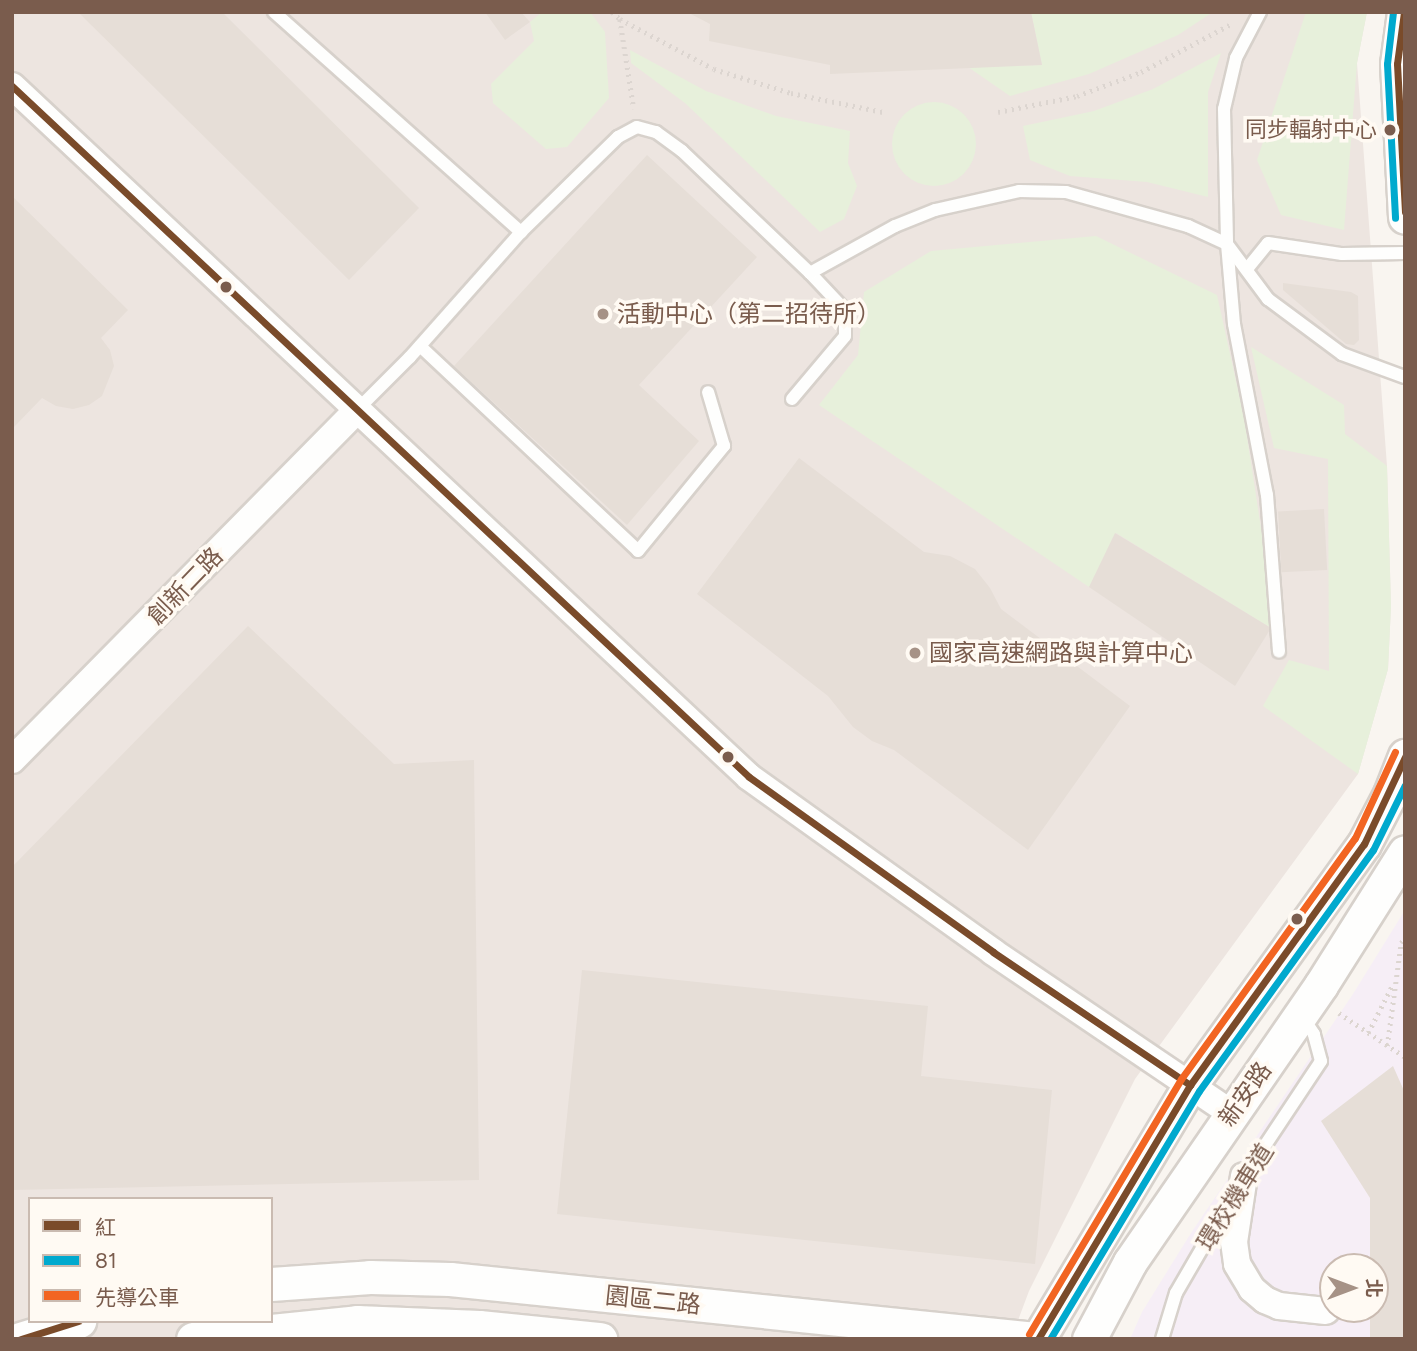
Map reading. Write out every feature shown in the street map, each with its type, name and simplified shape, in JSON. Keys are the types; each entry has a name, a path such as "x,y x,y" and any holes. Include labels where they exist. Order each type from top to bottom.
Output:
{"street":[{"path":"1404,12 1397,64 1405,217"},
{"path":"12,86 749,777 993,952 1232,1114"},
{"name":"創新二路","path":"12,760 356,411"},
{"name":"新安路","path":"1037,1339 1190,1085 1364,844 1390,794 1405,756"},
{"name":"新安路","path":"1089,1339 1130,1262 1301,1015 1405,852"},
{"path":"1244,1176 1234,1242 1237,1264 1252,1289 1265,1300 1279,1306 1319,1310"},
{"name":"園區二路","path":"273,1284 370,1277 450,1279 1037,1339"},
{"name":"園區二路","path":"196,1339 357,1322 480,1327 600,1339"},
{"path":"20,1339 72,1323"}],"lane":[{"path":"274,12 521,232"},
{"path":"1260,12 1236,58 1224,109 1227,244 1234,324 1267,495 1279,652"},
{"path":"356,411 420,346 521,232 618,137 637,127 656,132 682,151 845,310 845,336 792,399"},
{"path":"810,273 895,226 935,210 1019,191 1066,192 1103,200 1188,226 1227,244 1268,299 1342,354 1405,377"},
{"path":"1247,269 1268,243 1342,254 1405,253"},
{"path":"420,346 638,551 724,446 708,392"},
{"name":"環校機車道","path":"1162,1339 1176,1293 1244,1176 1321,1061 1314,1034 1301,1015"}],"path":[{"path":"612,12 620,19 714,69 791,93 883,112"},
{"path":"621,12 637,127"},
{"path":"998,112 1077,96 1141,72 1242,18"},
{"path":"1388,1046 1401,943 1405,938"},
{"path":"1368,1032 1396,978"},
{"path":"1335,1010 1405,1057"}],"shaded area":[{"path":"12,12 1367,12 1357,63 1387,466 1391,606 1388,669 1358,774 1135,1079 1029,1291 1011,1339 12,1339"},
{"path":"1405,910 1405,1339 1130,1339 1142,1312 1191,1233 1353,994"}],"green space":[{"path":"542,12 590,12 605,32 609,98 567,147 546,149 493,103 491,84 534,41 530,22"},
{"path":"1031,12 1213,12 1178,35 1089,74 1010,96 968,67 1042,65"},
{"path":"1306,12 1367,12 1357,63 1344,230 1281,215 1257,160"},
{"path":"630,50 706,91 776,116 850,131 848,163 857,186 844,219 820,232 685,103 631,63"},
{"path":"1221,53 1208,92 1208,197 1147,182 1070,176 1030,160 1023,126 1094,111 1153,89"},
{"path":"934,102 950,105 964,114 973,128 976,144 973,160 964,174 950,183 934,186 918,183 904,174 895,160 892,144 895,128 904,114 918,105"},
{"path":"1096,236 1217,295 1244,417 1266,561 1271,628 1116,533 1089,587 819,405 858,355 864,292 931,251"},
{"path":"1251,347 1344,405 1345,434 1387,466 1391,606 1388,669 1358,774 1263,706 1289,660 1329,671 1328,459 1274,448"}],"building":[{"path":"78,12 222,12 419,208 349,280"},
{"path":"485,12 521,12 530,22 505,40"},
{"path":"687,12 1031,12 1042,65 830,74 830,65 709,41 710,24"},
{"name":"活動中心（第二招待所）","path":"647,155 757,257 639,385 699,441 627,525 454,366"},
{"path":"12,196 128,310 101,338 110,350 114,366 102,396 89,405 73,409 56,406 42,398 14,427"},
{"path":"1283,283 1351,292 1358,296 1359,340 1354,345 1346,344 1283,290"},
{"name":"國家高速網路與計算中心","path":"799,458 924,552 950,556 975,569 990,588 1001,609 1130,706 1028,850 894,750 872,741 853,727 828,696 697,594"},
{"path":"1324,509 1327,570 1281,572 1278,511"},
{"path":"1115,533 1271,628 1235,686 1089,587"},
{"path":"248,626 394,764 474,760 479,1180 12,1190 12,867"},
{"path":"582,970 928,1006 921,1076 1052,1090 1035,1264 557,1214"},
{"path":"1393,1066 1405,1093 1405,1339 1370,1339 1370,1323 1389,1323 1389,1253 1370,1253 1370,1198 1321,1121"}],"transit line":[{"name":"81","path":"1393,12 1387,64 1395,218"},
{"name":"紅","path":"1404,12 1397,64 1405,212"},
{"name":"紅","path":"12,86 749,777 993,952 1190,1085"},
{"name":"先導公車","path":"1029,1334 1181,1079 1355,838 1395,752"},
{"name":"紅","path":"1038,1339 1190,1085 1364,844 1405,757"},
{"name":"81","path":"1050,1339 1199,1091 1373,850 1405,785"},
{"name":"紅","path":"21,1339 72,1323"}],"place":[{"name":"同步輻射中心","path":"1390,130"},
{"name":"活動中心（第二招待所）","path":"603,314"},
{"name":"國家高速網路與計算中心","path":"915,653"}]}
